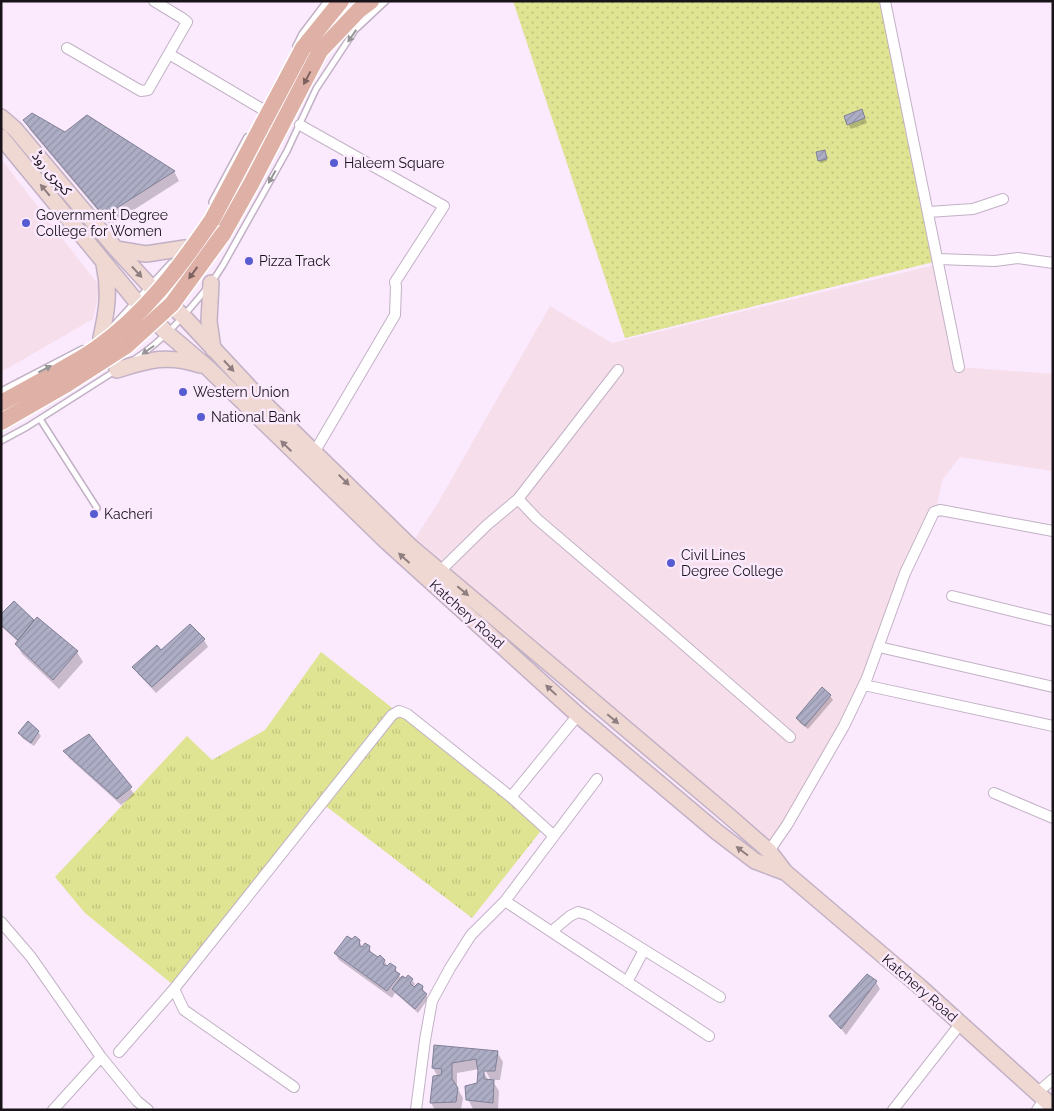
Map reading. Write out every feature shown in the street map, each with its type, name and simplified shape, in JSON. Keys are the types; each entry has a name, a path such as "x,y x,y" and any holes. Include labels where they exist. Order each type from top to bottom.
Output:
{"main road":[{"path":"1,403 96,349 118,332 162,288 178,269 304,48 341,1"},
{"path":"1,422 126,346 172,304 223,234 320,52 359,10 371,1"},
{"name":"کچری روڈ","path":"1,117 15,129 116,249 151,287 184,317"},
{"name":"کچری روڈ","path":"1,137 136,301 168,333"},
{"path":"116,249 146,254 182,251"},
{"path":"97,341 107,308 108,284 103,260"},
{"path":"211,283 209,322 213,349"},
{"name":"Katchery Road","path":"184,317 266,405 314,451 392,537"},
{"name":"Katchery Road","path":"168,333 435,576 531,672 578,715 717,832 756,861 785,872"},
{"path":"117,370 151,360 168,358 186,360 206,367"},
{"name":"Katchery Road","path":"435,576 542,658 729,816 769,851 785,872 919,986 1043,1102"},
{"path":"531,672 542,658"},
{"path":"618,749 630,733"},
{"path":"717,832 729,816"}],"street":[{"path":"67,48 141,91 148,90 187,22 154,1"},
{"path":"885,1 959,367"},
{"path":"168,54 262,109"},
{"path":"300,125 444,206 395,282 395,315 314,451"},
{"path":"928,212 974,209 1004,199"},
{"path":"938,259 995,261 1018,258 1053,262"},
{"path":"435,576 487,525 518,499 618,370"},
{"path":"518,499 537,519 790,737"},
{"path":"769,851 787,825 844,726 864,685 905,573 930,518 936,510 1053,531"},
{"path":"952,596 1053,621"},
{"path":"879,647 1053,687"},
{"path":"864,685 1053,726"},
{"path":"119,1052 174,989 392,714 399,712 407,714 512,797 553,835"},
{"path":"512,797 578,715"},
{"path":"416,1110 424,1040 432,1001 450,968 471,935 505,901 597,779"},
{"path":"994,793 1053,818"},
{"path":"505,901 709,1036"},
{"path":"552,931 578,912 588,915 720,997"},
{"path":"1,922 31,957 100,1057 137,1101 148,1110"},
{"path":"627,982 644,950"},
{"path":"174,989 184,1010 294,1087"},
{"path":"893,1110 961,1024"},
{"path":"53,1110 100,1057"},
{"path":"1043,1102 1053,1079"}],"lane":[{"path":"294,50 302,34 327,1"},
{"path":"1,441 40,419 152,348 184,317 223,265 300,125 316,90 355,30 386,1"},
{"path":"182,251 207,218 249,134"},
{"path":"97,341 151,287 173,261"},
{"path":"1,391 85,347"},
{"path":"40,419 97,508"}],"shaded area":[{"name":"Government Degree College for Women","path":"1,159 100,287 93,319 1,372"},
{"name":"Civil Lines Degree College","path":"939,264 959,367 1053,374 1053,471 960,457 942,480 936,510 867,678 769,851 410,546 438,503 550,306 612,343"}],"green space":[{"path":"513,1 883,1 942,260 625,338"},
{"path":"321,652 544,827 472,918 319,801 172,984 85,913 55,877 187,736 212,760 265,730"}],"building":[{"path":"862,109 865,118 847,125 844,116"},
{"path":"32,113 65,132 87,115 175,171 104,216 23,120"},
{"path":"825,150 827,159 818,161 816,152"},
{"path":"14,601 34,620 18,640 1,625 1,614"},
{"path":"37,617 78,651 53,680 15,644"},
{"path":"190,624 205,639 152,687 132,667 157,645 161,650"},
{"path":"822,687 831,695 805,726 796,718"},
{"path":"28,721 39,731 31,743 18,733"},
{"path":"89,734 132,787 117,799 63,751"},
{"path":"347,936 352,939 355,936 360,940 359,945 362,947 365,943 370,946 369,951 378,957 380,955 385,960 383,964 387,966 390,963 396,967 395,971 400,974 387,991 334,953"},
{"path":"867,974 877,981 841,1029 829,1016"},
{"path":"408,975 413,979 410,983 414,987 418,983 423,986 422,990 427,994 415,1009 392,989 402,976 406,978"},
{"path":"434,1045 498,1051 495,1071 484,1071 484,1079 494,1080 493,1103 466,1100 465,1086 477,1083 476,1059 452,1063 452,1079 458,1088 456,1102 430,1103 433,1076 441,1075 442,1069 432,1068"}],"place":[{"name":"Haleem Square","path":"334,163"},
{"name":"Government Degree College for Women","path":"26,223"},
{"name":"Pizza Track","path":"249,261"},
{"name":"Western Union","path":"183,392"},
{"name":"National Bank","path":"201,417"},
{"name":"Kacheri","path":"94,514"},
{"name":"Civil Lines Degree College","path":"671,563"}]}
